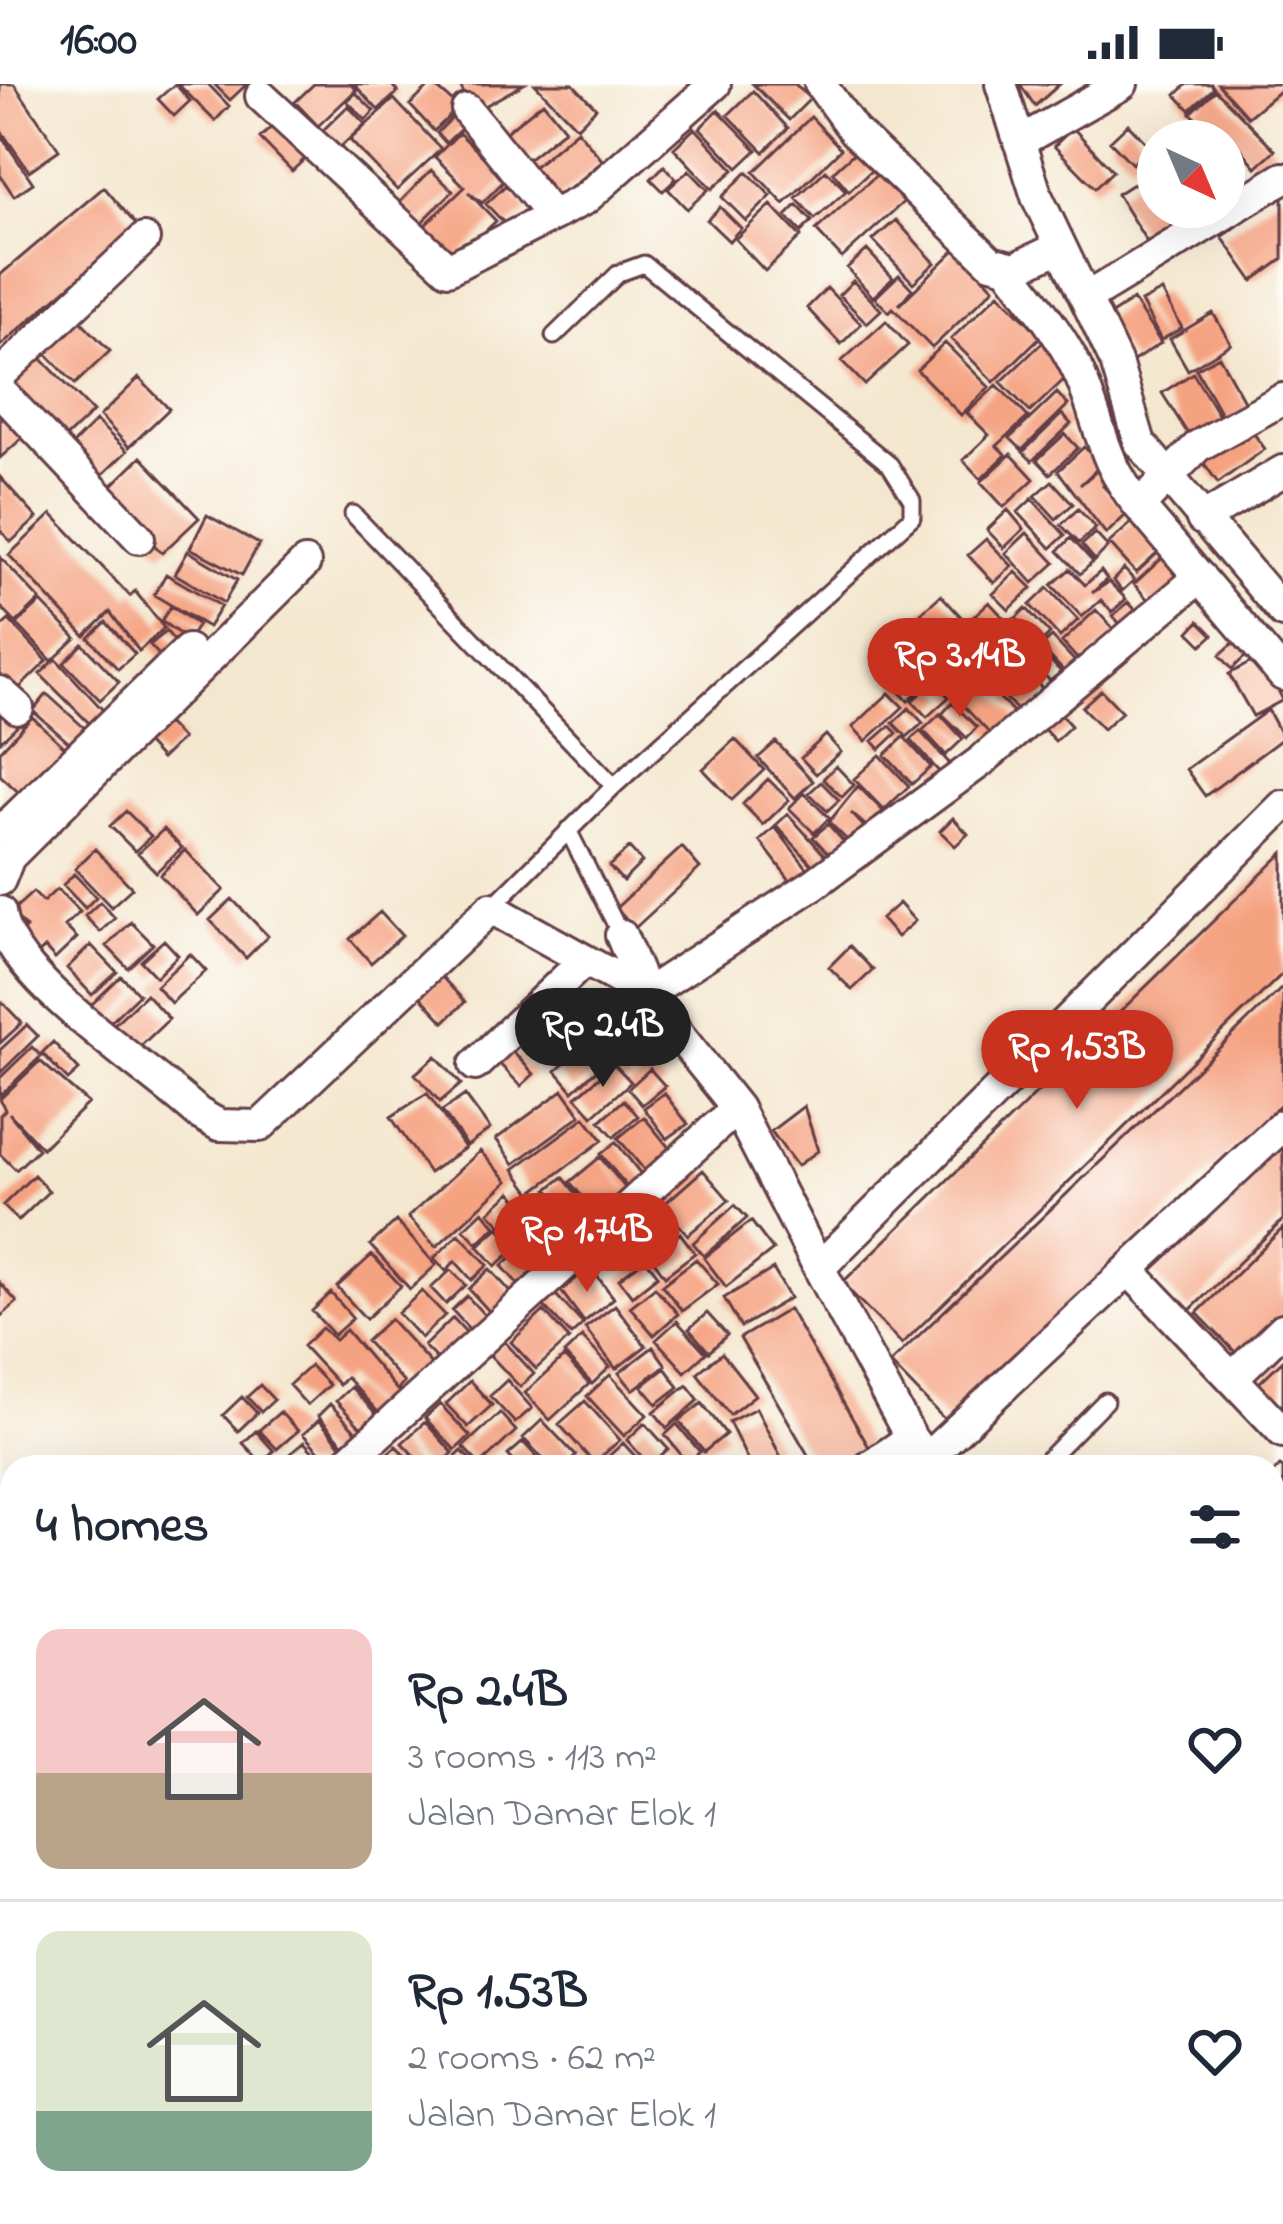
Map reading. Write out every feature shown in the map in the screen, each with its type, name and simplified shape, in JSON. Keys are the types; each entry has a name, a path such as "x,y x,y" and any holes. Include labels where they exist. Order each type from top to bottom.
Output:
{"street":[{"path":"261,96 448,269 585,200 715,84"},
{"path":"820,84 854,131 982,255 1012,268 1081,379 1104,457 1139,506 1283,675"},
{"path":"1000,84 1056,248 1088,297 1116,362 1140,443 1283,612"},
{"path":"1019,142 1122,84"},
{"path":"466,110 551,216"},
{"path":"1088,297 1283,178"},
{"path":"0,375 144,239"},
{"path":"1012,268 1056,248"},
{"path":"0,391 139,538"},
{"path":"1139,506 1198,446 1283,399"},
{"path":"1202,519 1283,471"},
{"path":"0,880 9,857 305,563"},
{"path":"0,833 270,571"},
{"path":"646,994 814,884 980,762 1200,577"},
{"path":"819,1268 1283,806"},
{"path":"0,912 10,946 74,1012 198,1113 219,1125 244,1129 260,1126 281,1109 491,908 646,994"},
{"path":"621,935 646,994 737,1108 923,1455 1283,1125"},
{"path":"475,1064 583,962"},
{"path":"355,1455 737,1108"},
{"path":"1129,1270 1283,1432"},
{"path":"1232,1378 1283,1330"}],"lane":[{"path":"491,908 614,786 912,517 912,500 890,465 644,264 620,273 554,336"},
{"path":"353,514 614,786"},
{"path":"568,830 621,935"},
{"path":"1052,1455 1105,1401"}],"building":[{"path":"0,84 14,84 59,150 29,171 0,129"},
{"path":"175,84 190,101 174,116 158,99"},
{"path":"178,84 208,84 229,106 215,121"},
{"path":"214,84 247,84 230,100"},
{"path":"314,84 350,84 356,90 318,126 295,102"},
{"path":"354,84 391,84 398,92 378,110"},
{"path":"432,84 459,107 434,131 410,105"},
{"path":"459,84 524,84 474,112"},
{"path":"535,84 573,84 596,108 577,127"},
{"path":"753,84 795,84 810,99 789,120"},
{"path":"1020,84 1060,84 1035,106"},
{"path":"1187,84 1214,88 1190,110 1176,95"},
{"path":"1218,84 1283,84 1283,88 1248,117"},
{"path":"1216,90 1275,150 1256,167 1245,154 1245,120 1197,120 1191,113"},
{"path":"753,91 788,128 764,152 728,115"},
{"path":"356,93 374,111 366,120 347,101"},
{"path":"394,99 441,149 397,190 350,140"},
{"path":"543,102 565,129 524,162 502,135"},
{"path":"348,106 365,124 334,153 317,136"},
{"path":"718,110 757,150 738,168 700,128"},
{"path":"455,115 465,125 446,143 437,133"},
{"path":"811,117 841,149 784,204 754,172"},
{"path":"280,119 312,152 292,171 260,138"},
{"path":"1128,124 1137,133 1137,159 1132,164 1110,141"},
{"path":"695,128 734,170 712,189 674,148"},
{"path":"1073,128 1113,171 1095,188 1054,146"},
{"path":"577,130 603,161 557,200 531,169"},
{"path":"459,133 506,179 482,203 468,192 496,221 454,261 422,228 465,187 435,157"},
{"path":"0,134 33,183 14,196 0,175"},
{"path":"857,150 874,168 849,191 833,172"},
{"path":"664,166 676,179 663,191 651,179"},
{"path":"884,168 910,196 842,258 816,230"},
{"path":"431,170 453,191 421,223 400,202"},
{"path":"689,170 708,190 687,209 668,189"},
{"path":"826,170 846,191 815,219 796,198"},
{"path":"747,172 771,196 746,221 722,197"},
{"path":"1137,181 1137,226 1117,194"},
{"path":"506,185 528,209 508,227 486,204"},
{"path":"104,187 138,227 0,346 0,275"},
{"path":"1283,193 1283,259 1253,281 1222,237 1234,228 1245,228 1245,220"},
{"path":"771,205 801,237 765,271 735,239"},
{"path":"797,205 812,221 801,232 786,216"},
{"path":"720,207 741,228 729,241 707,220"},
{"path":"896,220 935,263 913,283 873,240"},
{"path":"1138,228 1169,228 1147,242"},
{"path":"956,249 994,288 932,348 893,308 889,312 875,298 899,275 912,289 899,305"},
{"path":"867,250 893,278 873,297 847,268"},
{"path":"853,281 881,310 867,323 839,295"},
{"path":"827,288 861,324 841,344 807,308"},
{"path":"1162,291 1182,328 1161,340 1141,302"},
{"path":"999,293 1041,336 994,382 951,339"},
{"path":"1133,300 1161,343 1132,362 1104,319"},
{"path":"73,313 110,351 75,384 39,346"},
{"path":"1213,313 1231,344 1188,370 1170,339"},
{"path":"886,321 908,345 865,385 842,361"},
{"path":"1044,341 1073,371 1030,412 1001,382"},
{"path":"945,343 989,387 961,415 917,370"},
{"path":"33,350 93,412 58,445 0,381"},
{"path":"1219,356 1249,410 1226,423 1196,369"},
{"path":"1193,373 1225,426 1195,445 1162,393"},
{"path":"139,378 169,409 129,447 100,416"},
{"path":"997,385 1028,417 997,446 1006,455 981,479 963,460 989,435 967,413"},
{"path":"1057,393 1068,405 1022,450 1010,438"},
{"path":"0,399 30,431 0,458"},
{"path":"1062,414 1071,424 1032,461 1023,452"},
{"path":"96,421 127,451 99,478 69,448"},
{"path":"1246,423 1265,449 1218,483 1199,456"},
{"path":"1065,434 1078,448 1050,474 1037,460"},
{"path":"1084,447 1102,464 1080,485 1100,468 1110,479 1103,486 1128,513 1106,534 1058,471"},
{"path":"1011,454 1034,479 1004,507 981,482"},
{"path":"141,457 199,518 162,553 104,493"},
{"path":"0,477 37,518 11,542 0,530"},
{"path":"1052,481 1073,504 1056,519 1035,496"},
{"path":"1032,499 1065,535 1051,548 1018,512"},
{"path":"1078,509 1096,528 1079,543 1061,525"},
{"path":"1008,510 1024,529 1004,548 987,530"},
{"path":"52,514 130,596 135,591 164,628 139,651 110,612 85,636 9,555"},
{"path":"207,515 259,544 242,575 190,548"},
{"path":"1136,519 1162,549 1136,573 1109,543"},
{"path":"1027,533 1055,563 1033,583 1006,553"},
{"path":"1095,533 1108,547 1095,560 1082,545"},
{"path":"1071,538 1093,562 1080,574 1058,551"},
{"path":"986,539 1012,566 994,583 968,555"},
{"path":"188,551 237,580 224,603 175,574"},
{"path":"1169,552 1191,577 1156,609 1134,584"},
{"path":"0,557 40,600 16,623 0,606"},
{"path":"1070,569 1085,585 1101,571 1107,579 1092,593 1109,582 1126,599 1112,612 1101,600 1082,617 1052,585"},
{"path":"1124,569 1134,580 1122,591 1113,580"},
{"path":"1016,572 1032,588 1009,610 993,594"},
{"path":"166,574 221,606 208,627 154,595"},
{"path":"1048,588 1078,620 1060,637 1030,605"},
{"path":"941,595 963,619 944,638 921,613"},
{"path":"41,602 76,638 52,661 17,624"},
{"path":"989,602 1003,617 965,653 951,637"},
{"path":"1128,602 1144,619 1128,633 1113,616"},
{"path":"171,606 198,625 188,640 161,621"},
{"path":"1026,608 1050,634 1040,644 1016,618"},
{"path":"1096,610 1117,633 1083,665 1062,642"},
{"path":"908,618 933,644 912,663 887,637"},
{"path":"1014,619 1032,639 1019,651 1002,631"},
{"path":"9,620 47,661 10,697 0,687 0,628"},
{"path":"1199,621 1213,635 1202,645 1189,632"},
{"path":"106,622 135,654 118,669 89,638"},
{"path":"166,631 182,650 167,664 150,645"},
{"path":"996,631 1008,644 978,672 966,659"},
{"path":"1241,636 1253,649 1232,669 1220,655"},
{"path":"1052,637 1082,669 1071,679 1041,647"},
{"path":"83,644 119,682 100,700 64,663"},
{"path":"1035,644 1061,672 1050,681 1025,654"},
{"path":"936,647 947,659 926,678 915,666"},
{"path":"1014,649 1034,670 1016,687 995,666"},
{"path":"1261,657 1283,700 1253,716 1229,674"},
{"path":"960,658 972,671 953,689 941,676"},
{"path":"56,659 113,721 99,733 40,674"},
{"path":"914,670 926,684 908,701 895,687"},
{"path":"975,672 1017,716 994,738 952,694"},
{"path":"1032,677 1048,695 1023,717 1007,699"},
{"path":"934,681 949,697 927,717 912,701"},
{"path":"1101,690 1122,712 1103,729 1082,707"},
{"path":"889,693 903,707 866,741 853,727"},
{"path":"47,694 90,733 76,749 33,711"},
{"path":"0,696 23,720 0,742"},
{"path":"952,703 977,727 967,738 942,714"},
{"path":"909,708 923,723 907,737 893,723"},
{"path":"1057,710 1071,726 1055,741 1040,725"},
{"path":"1268,710 1283,738 1205,796 1186,769"},
{"path":"940,714 963,739 946,755 923,730"},
{"path":"32,717 71,753 27,800 0,775 0,751"},
{"path":"167,723 182,739 161,759 146,743"},
{"path":"890,726 897,733 880,749 873,741"},
{"path":"920,731 951,765 941,774 911,740"},
{"path":"826,735 841,752 816,774 801,758"},
{"path":"904,737 931,767 912,784 885,755"},
{"path":"735,739 764,770 732,800 703,769"},
{"path":"776,742 813,781 795,798 758,758"},
{"path":"880,755 909,786 884,810 854,779"},
{"path":"836,766 854,785 842,797 823,779"},
{"path":"768,779 789,800 763,825 743,804"},
{"path":"821,782 839,800 827,811 809,793"},
{"path":"858,786 883,811 867,827 851,813 870,833 855,848 829,822"},
{"path":"804,793 829,818 814,833 789,808"},
{"path":"126,811 151,836 135,851 110,826"},
{"path":"788,814 829,860 818,871 776,825"},
{"path":"953,818 968,834 955,846 940,831"},
{"path":"828,824 851,850 837,863 813,837"},
{"path":"775,827 815,878 799,892 760,841"},
{"path":"164,829 182,848 156,872 138,853"},
{"path":"682,847 700,868 635,928 616,908"},
{"path":"629,848 642,862 623,881 609,866"},
{"path":"95,849 132,888 111,907 75,869"},
{"path":"185,850 224,890 198,915 160,875"},
{"path":"1283,853 1283,973 902,1344 842,1283"},
{"path":"74,874 96,897 85,908 63,885"},
{"path":"57,889 80,912 65,926 77,938 55,959 45,948 31,961 12,941 26,928 11,912 33,892 43,902"},
{"path":"232,899 268,936 246,958 210,920"},
{"path":"100,902 115,918 100,932 85,916"},
{"path":"899,903 915,921 897,937 881,919"},
{"path":"380,912 402,936 371,963 350,939"},
{"path":"131,922 153,944 128,968 107,946"},
{"path":"164,940 178,955 156,977 141,961"},
{"path":"91,945 117,972 92,995 67,968"},
{"path":"850,946 873,970 852,990 829,967"},
{"path":"190,954 206,971 171,1003 156,986"},
{"path":"121,976 139,994 108,1024 90,1006"},
{"path":"441,976 465,1002 444,1022 420,996"},
{"path":"1283,987 1283,1102 948,1423 890,1363"},
{"path":"146,994 169,1019 132,1054 109,1029"},
{"path":"0,1000 22,1023 0,1043"},
{"path":"27,1025 38,1036 0,1073 0,1050"},
{"path":"594,1037 611,1057 573,1091 556,1071"},
{"path":"53,1042 79,1070 68,1080 42,1053"},
{"path":"506,1045 534,1074 521,1086 493,1057"},
{"path":"32,1047 41,1056 0,1096 0,1078"},
{"path":"436,1056 461,1084 440,1102 415,1074"},
{"path":"40,1061 88,1103 42,1148 9,1113 38,1149 16,1170 0,1154 0,1115 5,1110 0,1099"},
{"path":"614,1064 631,1082 593,1116 576,1097"},
{"path":"650,1069 665,1086 642,1105 628,1089"},
{"path":"563,1090 581,1115 514,1164 496,1139"},
{"path":"427,1093 465,1148 429,1173 391,1117"},
{"path":"664,1093 688,1124 667,1139 644,1108"},
{"path":"465,1095 490,1129 467,1146 442,1111"},
{"path":"624,1100 638,1116 614,1137 600,1121"},
{"path":"804,1106 818,1151 797,1166 771,1131"},
{"path":"585,1117 603,1140 531,1193 514,1169"},
{"path":"644,1117 675,1155 649,1176 618,1138"},
{"path":"1283,1136 1283,1220 1189,1311 1147,1267"},
{"path":"616,1142 647,1182 632,1194 601,1154"},
{"path":"480,1151 508,1181 436,1247 408,1217"},
{"path":"600,1157 632,1196 602,1221 570,1182"},
{"path":"703,1170 729,1200 688,1235 662,1206"},
{"path":"34,1175 49,1191 18,1221 3,1205"},
{"path":"563,1177 597,1220 582,1232 548,1189"},
{"path":"511,1192 523,1205 501,1225 489,1212"},
{"path":"546,1198 557,1210 536,1230 525,1218"},
{"path":"735,1205 747,1218 704,1256 693,1243"},
{"path":"483,1211 496,1226 477,1243 464,1229"},
{"path":"559,1211 589,1243 565,1265 536,1233"},
{"path":"396,1221 436,1265 410,1289 370,1245"},
{"path":"751,1221 773,1250 726,1287 704,1258"},
{"path":"523,1222 560,1263 547,1275 510,1235"},
{"path":"499,1227 517,1247 496,1266 478,1246"},
{"path":"1283,1228 1283,1321 1243,1360 1197,1313"},
{"path":"680,1233 695,1253 665,1276 650,1255"},
{"path":"459,1234 488,1265 472,1280 455,1261 446,1271 434,1258"},
{"path":"519,1250 544,1278 527,1294 502,1266"},
{"path":"372,1255 401,1286 366,1319 337,1287"},
{"path":"645,1259 658,1275 632,1296 619,1279"},
{"path":"696,1259 718,1284 682,1311 662,1285"},
{"path":"590,1267 614,1298 584,1322 561,1291"},
{"path":"490,1269 518,1300 497,1320 469,1289"},
{"path":"773,1269 790,1298 741,1327 724,1298"},
{"path":"451,1270 466,1285 446,1304 431,1288"},
{"path":"0,1283 17,1302 0,1317"},
{"path":"655,1287 678,1314 654,1335 630,1307"},
{"path":"422,1291 445,1315 421,1338 398,1313"},
{"path":"331,1293 353,1318 334,1335 312,1311"},
{"path":"555,1294 583,1324 571,1335 543,1305"},
{"path":"467,1296 496,1328 481,1342 452,1310"},
{"path":"615,1305 646,1346 616,1369 585,1328"},
{"path":"789,1309 874,1455 808,1455 740,1338"},
{"path":"544,1311 569,1339 536,1369 511,1342"},
{"path":"707,1313 727,1335 709,1352 689,1329"},
{"path":"453,1318 477,1344 448,1371 424,1346"},
{"path":"390,1319 442,1376 413,1403 399,1388 404,1383 366,1341"},
{"path":"677,1321 706,1353 685,1372 656,1340"},
{"path":"322,1328 335,1340 346,1330 408,1403 387,1422 346,1377 339,1385 303,1346"},
{"path":"582,1337 610,1367 592,1384 564,1354"},
{"path":"504,1341 534,1374 520,1387 489,1354"},
{"path":"653,1347 666,1365 633,1390 619,1373"},
{"path":"722,1353 755,1395 730,1415 697,1373"},
{"path":"564,1357 589,1384 550,1420 525,1393"},
{"path":"1283,1360 1283,1414 1256,1386"},
{"path":"310,1366 329,1385 307,1405 289,1385"},
{"path":"665,1368 679,1387 657,1404 642,1386"},
{"path":"610,1375 647,1415 624,1436 587,1396"},
{"path":"507,1380 532,1408 515,1423 490,1396"},
{"path":"470,1381 492,1405 468,1427 446,1404"},
{"path":"260,1385 274,1400 261,1412 247,1397"},
{"path":"687,1385 699,1400 667,1428 654,1412"},
{"path":"351,1387 383,1421 368,1435 336,1401"},
{"path":"242,1397 257,1413 238,1431 223,1415"},
{"path":"585,1401 620,1440 603,1455 587,1455 559,1424"},
{"path":"702,1403 726,1434 704,1452 679,1421"},
{"path":"330,1404 367,1443 354,1455 318,1416"},
{"path":"440,1404 470,1436 455,1450 425,1418"},
{"path":"756,1408 780,1455 745,1455 729,1422"},
{"path":"280,1412 298,1431 277,1449 259,1430"},
{"path":"500,1413 516,1431 491,1455 471,1455 463,1447"},
{"path":"319,1420 343,1447 334,1455 322,1455 303,1434"},
{"path":"542,1420 575,1455 539,1455 523,1438"},
{"path":"425,1422 453,1453 414,1455 402,1443"},
{"path":"645,1423 668,1449 662,1455 640,1455 627,1440"},
{"path":"677,1424 700,1452 681,1455 665,1435"},
{"path":"256,1431 274,1451 254,1455 243,1443"},
{"path":"304,1442 316,1455 291,1455"},
{"path":"523,1442 535,1455 508,1455"},
{"path":"623,1443 634,1455 610,1455"}]}
